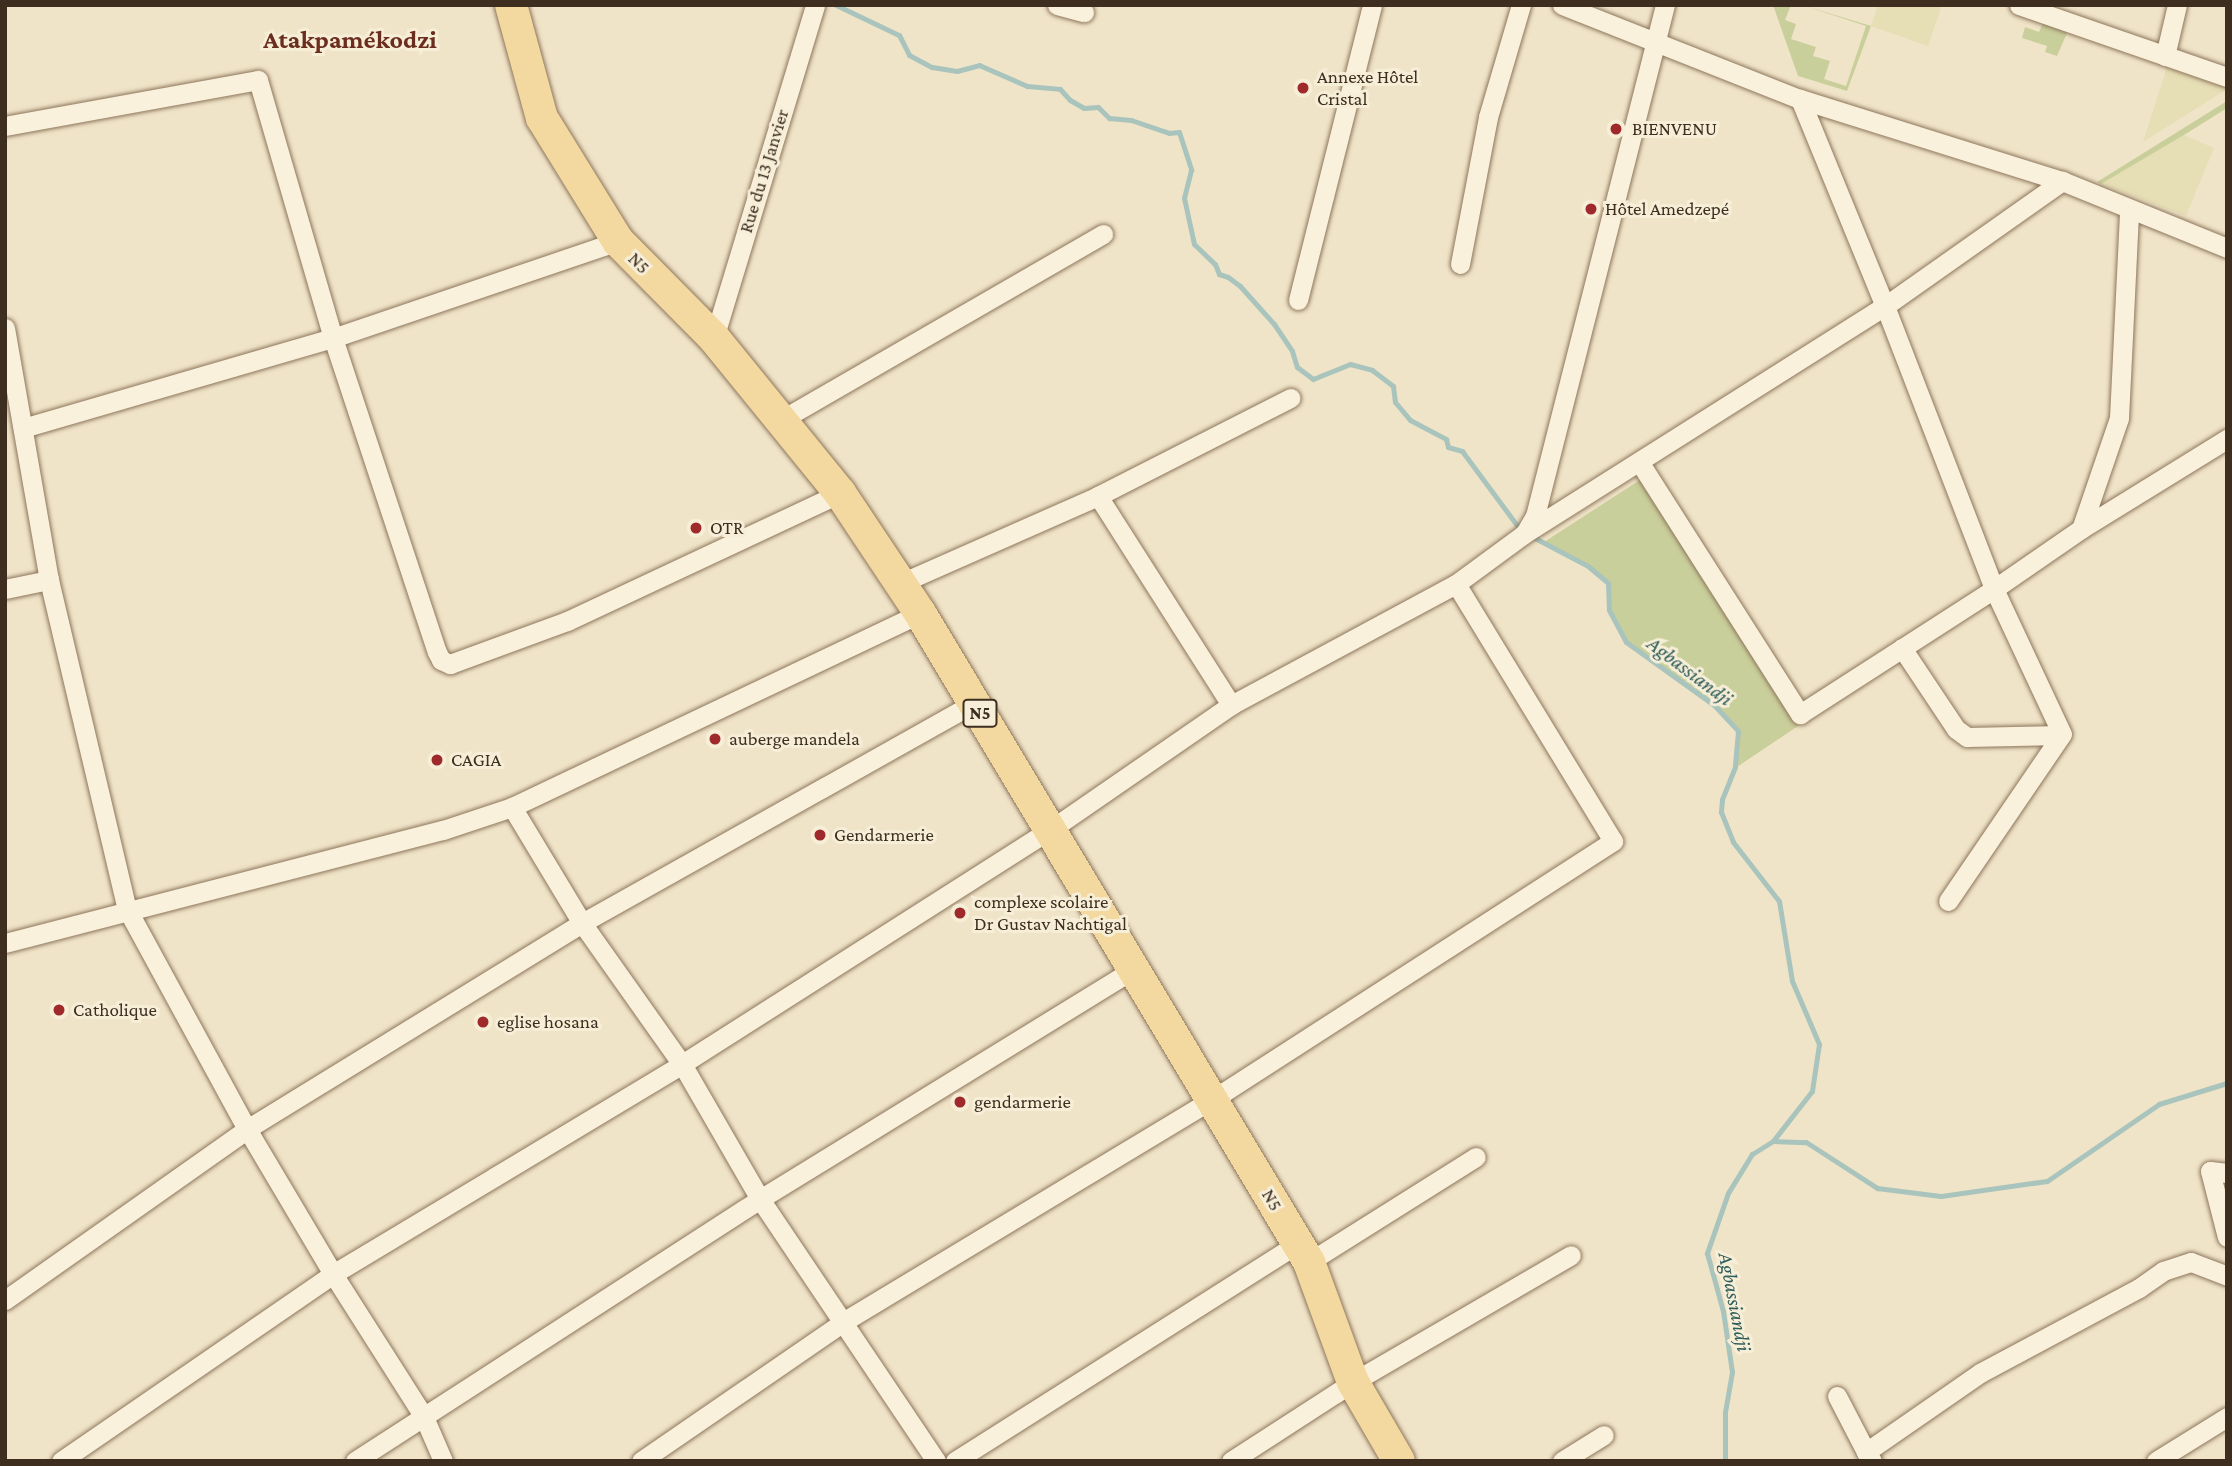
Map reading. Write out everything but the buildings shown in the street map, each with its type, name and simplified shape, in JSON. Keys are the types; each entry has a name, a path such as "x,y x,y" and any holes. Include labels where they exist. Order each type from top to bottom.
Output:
{"main road":[{"name":"N5","path":"511,5 542,118 618,241 714,338 781,420 840,493 920,613 1303,1253 1353,1382 1399,1461"}],"street":[{"name":"Rue du 13 Janvier","path":"714,338 815,5"},
{"path":"1057,5 1084,12"},
{"path":"1298,300 1372,5"},
{"path":"1460,264 1488,117 1521,5"},
{"path":"1562,5 1800,99 2062,181 2129,211 2227,248"},
{"path":"1524,534 1535,516 1665,5"},
{"path":"2020,5 2227,77"},
{"path":"2165,56 2177,5"},
{"path":"5,126 258,80 333,338 437,652 441,660 450,664 567,621 840,493"},
{"path":"1800,99 1885,306 1994,589 2061,735"},
{"path":"61,1461 332,1274 682,1064 1050,830 1231,705 1456,584 1524,534 1885,306 2062,181"},
{"path":"2081,529 2119,418 2129,211"},
{"path":"781,420 1102,234"},
{"path":"23,428 333,338 618,241"},
{"path":"5,328 49,580 127,909 247,1129 332,1274 424,1417 443,1461"},
{"path":"901,583 1098,496 1290,398"},
{"path":"1640,463 1800,714 1994,589 2081,529 2227,439"},
{"path":"1098,496 1231,705"},
{"path":"5,589 49,580"},
{"path":"641,1461 843,1322 1213,1099 1613,841 1456,584"},
{"path":"5,943 127,909 443,830 512,807 920,613"},
{"path":"1902,648 1956,729 1967,737 2061,735"},
{"path":"5,1300 247,1129 582,923 974,703"},
{"path":"1948,901 2061,735"},
{"path":"512,807 582,923 682,1064 760,1199 936,1461"},
{"path":"355,1461 760,1199 1134,969"},
{"path":"956,1461 1303,1253 1476,1157"},
{"path":"2227,1174 2210,1171 2227,1237"},
{"path":"1231,1461 1353,1382 1571,1255"},
{"path":"1837,1396 1869,1456 1980,1373 2139,1288 2163,1271 2191,1262 2227,1276"},
{"path":"2156,1461 2227,1417"},
{"path":"1562,1461 1604,1435"}],"shaded area":[{"path":"1878,5 1942,5 1928,46 1871,26"},
{"path":"2168,64 2227,86 2227,89 2143,142"},
{"path":"2184,135 2214,148 2186,216 2101,184"}],"green space":[{"path":"1773,5 1791,5 1785,20 1796,24 1791,39 1816,47 1813,56 1830,61 1824,79 1846,86 1866,26 1802,5 1871,26 1847,91 1798,76"},
{"path":"2043,23 2067,33 2057,56 2045,52 2047,46 2022,38 2025,27 2039,32"},
{"path":"2227,101 2227,108 2184,135 2101,184 2097,182"},
{"path":"1643,478 1801,724 1737,767 1738,731 1714,704 1675,680 1627,642 1610,610 1608,583 1589,565 1544,542"}],"waterway":[{"name":"Agbassiandji","path":"836,5 899,35 909,55 932,67 957,71 979,65 1027,86 1060,89 1070,100 1084,108 1098,107 1109,118 1131,120 1169,133 1179,132 1191,170 1184,198 1194,244 1215,264 1219,274 1240,286 1274,324 1292,351 1297,367 1313,379 1350,364 1372,370 1393,386 1395,402 1410,420 1446,439 1448,447 1462,451 1522,532"},
{"name":"Agbassiandji","path":"1531,536 1588,566 1608,583 1609,610 1626,642 1714,705 1738,731 1735,767 1722,800 1721,812 1733,842 1779,901 1792,981 1819,1044 1812,1091 1773,1141 1752,1154 1728,1193 1707,1253 1723,1311 1732,1372 1725,1412 1725,1461"},
{"path":"1773,1141 1806,1142 1877,1188 1941,1196 2047,1181 2159,1104 2227,1083"}],"place":[{"name":"Annexe Hôtel Cristal","path":"1303,88"},
{"name":"BIENVENU","path":"1616,129"},
{"name":"Hôtel Amedzepé","path":"1591,209"},
{"name":"OTR","path":"696,528"},
{"name":"auberge mandela","path":"715,739"},
{"name":"CAGIA","path":"437,760"},
{"name":"Gendarmerie","path":"820,835"},
{"name":"complexe scolaire Dr Gustav Nachtigal","path":"960,913"},
{"name":"Catholique","path":"59,1010"},
{"name":"eglise hosana","path":"483,1022"},
{"name":"gendarmerie","path":"960,1102"}],"district":[{"name":"Atakpamékodzi","path":"350,40"}]}
